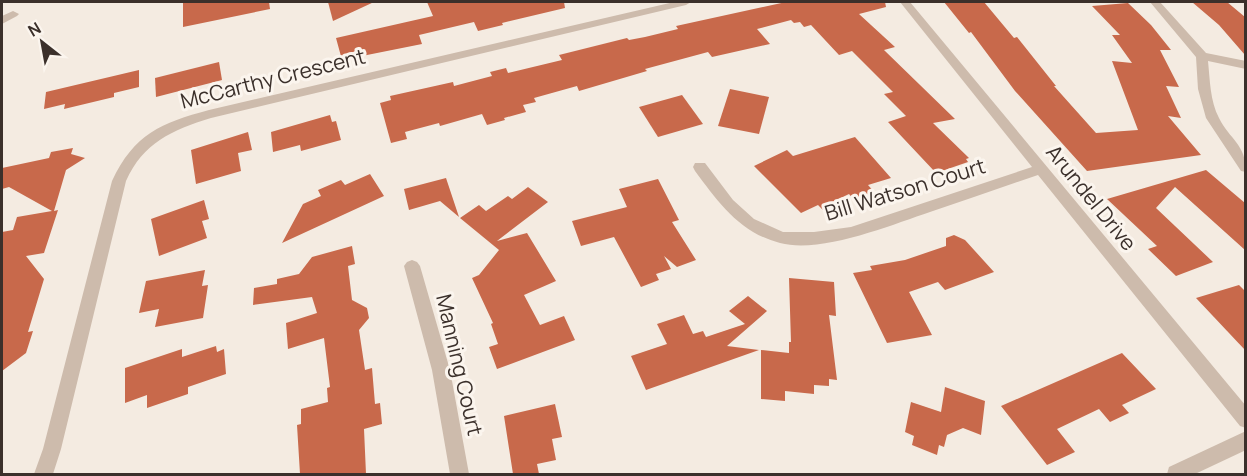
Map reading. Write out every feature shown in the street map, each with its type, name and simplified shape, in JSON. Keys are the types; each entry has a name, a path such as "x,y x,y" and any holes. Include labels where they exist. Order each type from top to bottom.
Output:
{"street":[{"name":"McCarthy Crescent","path":"43,474 52,449 119,181 131,157 149,141 185,121 209,114 686,2"},
{"name":"Arundel Drive","path":"905,2 1245,420"},
{"path":"1155,2 1202,56 1245,65"},
{"path":"2,21 13,14"},
{"path":"1202,56 1204,89 1212,118 1245,167"},
{"name":"Bill Watson Court","path":"700,167 728,204 749,223 782,238 814,238 851,233 1041,169"},
{"name":"Manning Court","path":"412,266 441,370 460,474"},
{"path":"1176,474 1245,440"}],"building":[{"path":"183,2 269,2 270,9 183,27"},
{"path":"328,2 374,2 333,21"},
{"path":"427,2 564,2 565,8 478,31 474,22 419,35 422,44 342,60 336,38 433,16"},
{"path":"786,2 885,2 886,7 859,14 895,47 884,50 955,119 933,123 969,158 966,159 968,162 936,173 888,122 906,116 884,94 893,92 852,51 839,55 811,25 804,27 800,22 794,23 791,20 757,29 770,44 712,57 708,52 645,69 647,71 579,91 577,86 534,98 536,102 523,105 526,112 504,118 505,120 487,125 482,114 440,126 439,123 405,132 407,139 391,143 380,103 391,100 390,96 453,82 454,86 492,76 490,72 506,68 508,73 562,60 559,55 627,38 629,40 645,37 678,29 676,26"},
{"path":"944,2 984,2 1014,38 1017,37 1056,86 1054,86 1096,133 1138,130 1112,61 1132,63 1112,35 1120,35 1092,6 1128,3 1151,25 1171,50 1160,50 1179,87 1166,86 1181,118 1168,116 1201,155 1087,171 1015,91 971,32 969,33"},
{"path":"1192,2 1227,2 1245,17 1245,55 1219,25"},
{"path":"219,62 222,80 156,97 155,78"},
{"path":"139,70 139,87 114,93 114,97 64,109 65,104 44,109 46,92"},
{"path":"730,89 769,97 759,134 718,126"},
{"path":"682,95 703,124 658,137 639,107"},
{"path":"330,115 332,122 336,121 341,140 301,151 300,145 273,152 271,132"},
{"path":"248,132 252,150 238,153 241,171 196,184 191,150"},
{"path":"855,137 891,178 868,185 875,193 854,200 849,194 828,204 829,216 818,205 801,213 754,166 787,150 793,156"},
{"path":"73,148 71,154 85,158 66,170 54,211 58,210 44,253 26,256 44,279 28,332 33,331 26,353 2,371 2,232 13,230 17,217 52,211 9,187 2,189 2,168 49,158 51,152"},
{"path":"1206,170 1245,203 1245,250 1175,187 1156,208 1213,262 1176,276 1148,249 1157,246 1107,199"},
{"path":"370,174 384,196 282,243 303,204 321,196 318,190 341,180 345,185"},
{"path":"446,178 459,217 440,201 409,210 404,189"},
{"path":"658,179 679,220 672,222 696,260 677,267 664,256 671,269 656,274 659,280 641,287 614,237 581,246 572,221 627,207 619,189"},
{"path":"528,187 548,202 497,241 527,233 556,281 524,295 540,325 564,316 575,340 497,369 489,347 498,344 491,324 493,323 472,278 479,275 499,250 460,218 479,205 486,211 508,196 512,199"},
{"path":"204,200 209,219 202,221 207,238 159,256 151,219"},
{"path":"954,235 965,240 994,272 945,290 938,282 909,292 932,335 887,343 853,273 872,270 870,266 905,260 946,246 946,238"},
{"path":"352,246 355,264 348,266 352,300 367,308 369,318 359,330 365,370 372,368 375,404 380,403 382,424 364,429 366,474 300,474 297,425 301,424 301,409 328,402 327,388 330,387 324,338 288,349 286,323 317,313 312,297 253,305 254,288 277,284 277,279 299,274 312,257"},
{"path":"205,270 202,286 208,285 203,318 155,327 159,309 139,313 146,281"},
{"path":"789,278 834,282 836,316 829,315 837,380 829,379 829,386 814,385 814,394 785,391 785,401 761,399 761,350 789,353 789,342 791,342"},
{"path":"1239,285 1245,291 1245,350 1196,298"},
{"path":"748,296 767,311 727,346 759,350 646,390 631,356 667,344 657,324 684,315 693,334 703,331 706,337 745,324 729,311"},
{"path":"216,346 217,352 224,349 226,374 188,387 188,394 147,408 147,395 125,403 125,368 182,349 182,357"},
{"path":"1122,353 1156,389 1122,405 1129,413 1110,422 1099,409 1057,429 1075,452 1047,465 1001,406"},
{"path":"945,387 985,401 981,435 963,428 947,435 944,447 939,445 937,455 912,445 914,436 905,432 911,402 941,412"},
{"path":"555,404 562,437 552,439 556,460 537,464 539,474 513,474 504,416"}]}
